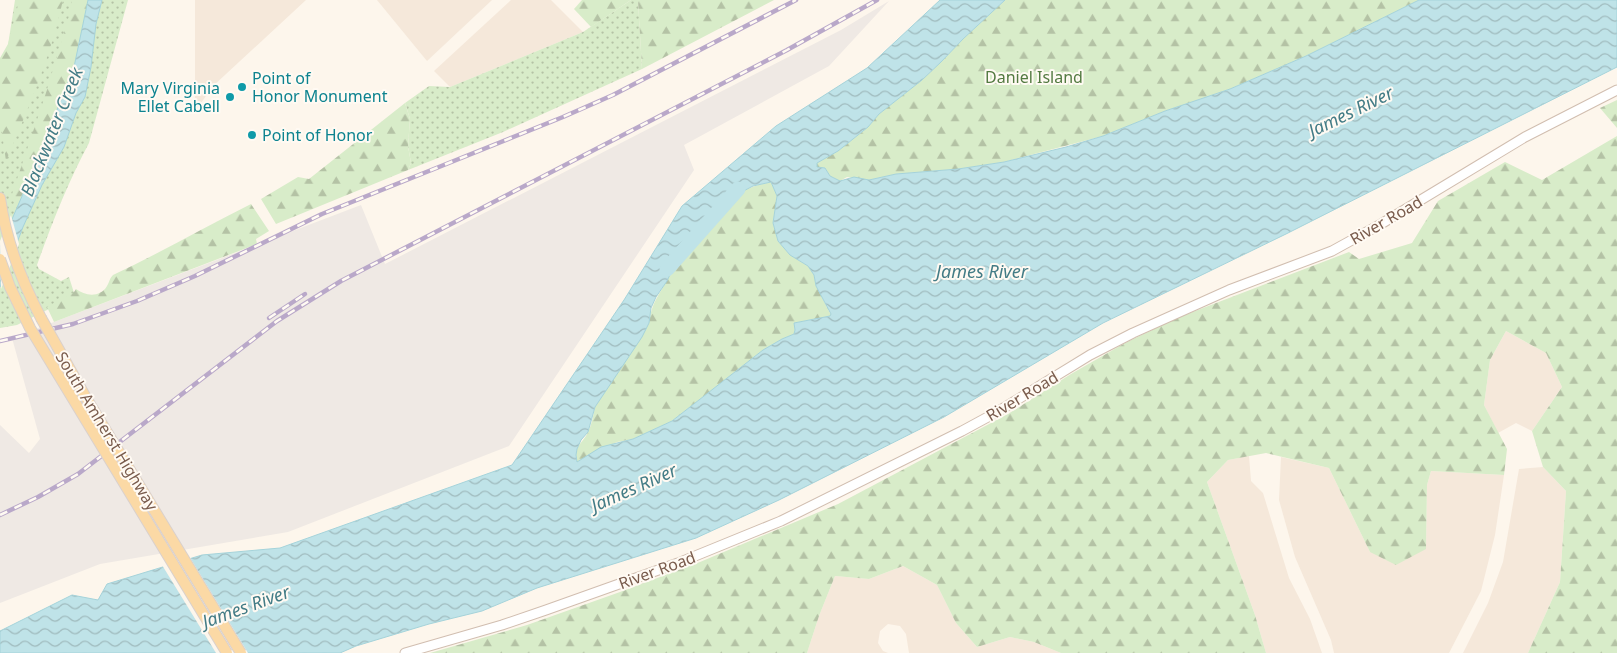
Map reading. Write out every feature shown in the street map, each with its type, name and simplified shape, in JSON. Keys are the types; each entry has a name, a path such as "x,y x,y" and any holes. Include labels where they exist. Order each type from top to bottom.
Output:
{"main road":[{"name":"South Amherst Highway","path":"0,198 7,236 32,301 85,396 241,653"},
{"name":"South Amherst Highway","path":"0,258 30,328 227,653"}],"street":[{"name":"River Road","path":"405,653 546,610 678,563 781,521 962,431 997,412 1090,355 1132,333 1229,290 1332,251 1381,224 1525,137 1617,90"}],"shaded area":[{"path":"195,0 306,0 212,87 195,112"},
{"path":"377,0 492,0 427,61"},
{"path":"511,0 551,0 583,32 450,87 434,71"},
{"path":"889,1 829,66 684,145 694,170 509,446 288,532 100,564 0,603 0,425 29,453 40,439 12,338 361,205 385,264 841,30"},
{"path":"1506,331 1546,353 1562,387 1532,431 1516,423 1498,433 1484,405 1490,360"},
{"path":"1249,456 1251,481 1263,493 1289,578 1310,619 1322,653 1266,653 1255,615 1207,482 1228,460"},
{"path":"1281,457 1329,468 1370,552 1426,549 1427,485 1431,471 1504,475 1495,535 1481,591 1449,653 1334,653 1331,640 1295,557 1279,500"},
{"path":"1543,467 1566,491 1560,582 1528,653 1463,653 1488,603 1503,562 1519,469"},
{"path":"903,566 937,585 956,623 977,647 1010,637 1034,642 1061,653 909,653 906,634 900,626 888,624 880,631 878,643 883,651 888,653 807,653 835,576 869,579"}],"green space":[{"path":"15,0 128,0 89,143 61,203 37,265 39,269 61,281 69,277 75,296 17,325 0,328 0,96"},
{"path":"17,0 63,0 52,41 31,102 6,161 0,118 0,58 8,44 18,5"},
{"path":"72,0 88,0 74,67 17,207 11,197 45,96 70,13"},
{"path":"582,0 631,0 591,27 574,9"},
{"path":"631,0 638,0 642,69 503,132 408,170 411,163 408,146 410,119 405,103 429,86 450,87 583,32"},
{"path":"635,0 774,0 642,69 638,1"},
{"name":"Daniel Island","path":"1005,0 1419,0 1306,56 1230,89 1165,111 1103,136 1004,162 958,169 896,174 869,180 847,177 840,181 830,176 825,168 817,167 817,163 838,151 868,127 879,114 922,80"},
{"path":"1617,100 1617,128 1600,108"},
{"path":"405,103 410,119 408,146 411,163 408,170 276,224 261,199 298,177 309,179"},
{"path":"1617,136 1617,653 1528,653 1560,582 1566,491 1543,467 1532,431 1562,387 1546,353 1506,331 1490,360 1484,405 1507,449 1504,475 1431,471 1427,485 1426,549 1396,565 1370,552 1329,468 1266,453 1228,460 1207,482 1255,615 1266,653 1061,653 1034,642 1010,637 977,647 956,623 937,585 903,566 869,579 835,576 807,653 430,653 527,625 620,592 700,562 838,504 1008,414 1071,374 1125,343 1177,318 1349,252 1359,259 1412,243 1438,201 1505,162 1542,180"},
{"path":"771,182 777,196 773,223 778,241 790,255 808,266 814,275 816,286 831,315 794,323 794,334 763,350 672,421 633,439 617,442 577,462 577,450 589,430 595,407 649,323 656,299 687,245 695,227 718,213 729,200 739,193"},
{"path":"251,204 269,231 256,239 257,244 54,322 47,307 76,289 92,295 100,293 107,286 113,275"}],"water":[{"name":"Blackwater Creek","path":"88,0 102,0 96,24 85,97 76,113 64,147 42,185 23,227 0,287 0,247 74,67"},
{"path":"940,0 1005,0 922,80 879,114 868,127 838,151 817,163 817,167 825,168 830,176 840,181 854,177 869,180 896,174 958,169 1004,162 1103,136 1165,111 1230,89 1306,56 1419,0 1617,0 1617,67 1286,234 1103,323 944,417 779,500 696,538 537,588 482,611 429,624 356,646 340,653 0,653 0,631 72,595 98,600 107,584 202,555 280,548 512,465 624,300 682,206 776,126 867,68","holes":["771,182 777,196 773,223 778,241 790,255 808,266 814,275 816,286 831,314 830,316 794,323 794,334 763,350 672,421 633,439 601,447 577,462 577,449 581,440 588,432 595,407 642,337 649,323 651,308 656,297 667,281 681,251 688,243 690,234 702,222 719,214 724,205 734,196 753,186"]}],"pier":[{"path":"11,215 19,244 1,289 0,241"},
{"path":"189,556 248,653 216,653 162,565"}],"waterway":[{"name":"James River","path":"667,269 738,189"}],"railway":[{"path":"0,341 73,324 137,301 195,276 322,214 613,95 796,0"},
{"path":"0,515 38,497 78,474 277,321 341,281 787,50 877,0"},
{"path":"269,318 305,294"}],"place":[{"name":"Point of Honor Monument","path":"242,87"},
{"name":"Mary Virginia Ellet Cabell","path":"230,97"},
{"name":"Point of Honor","path":"252,135"}]}
